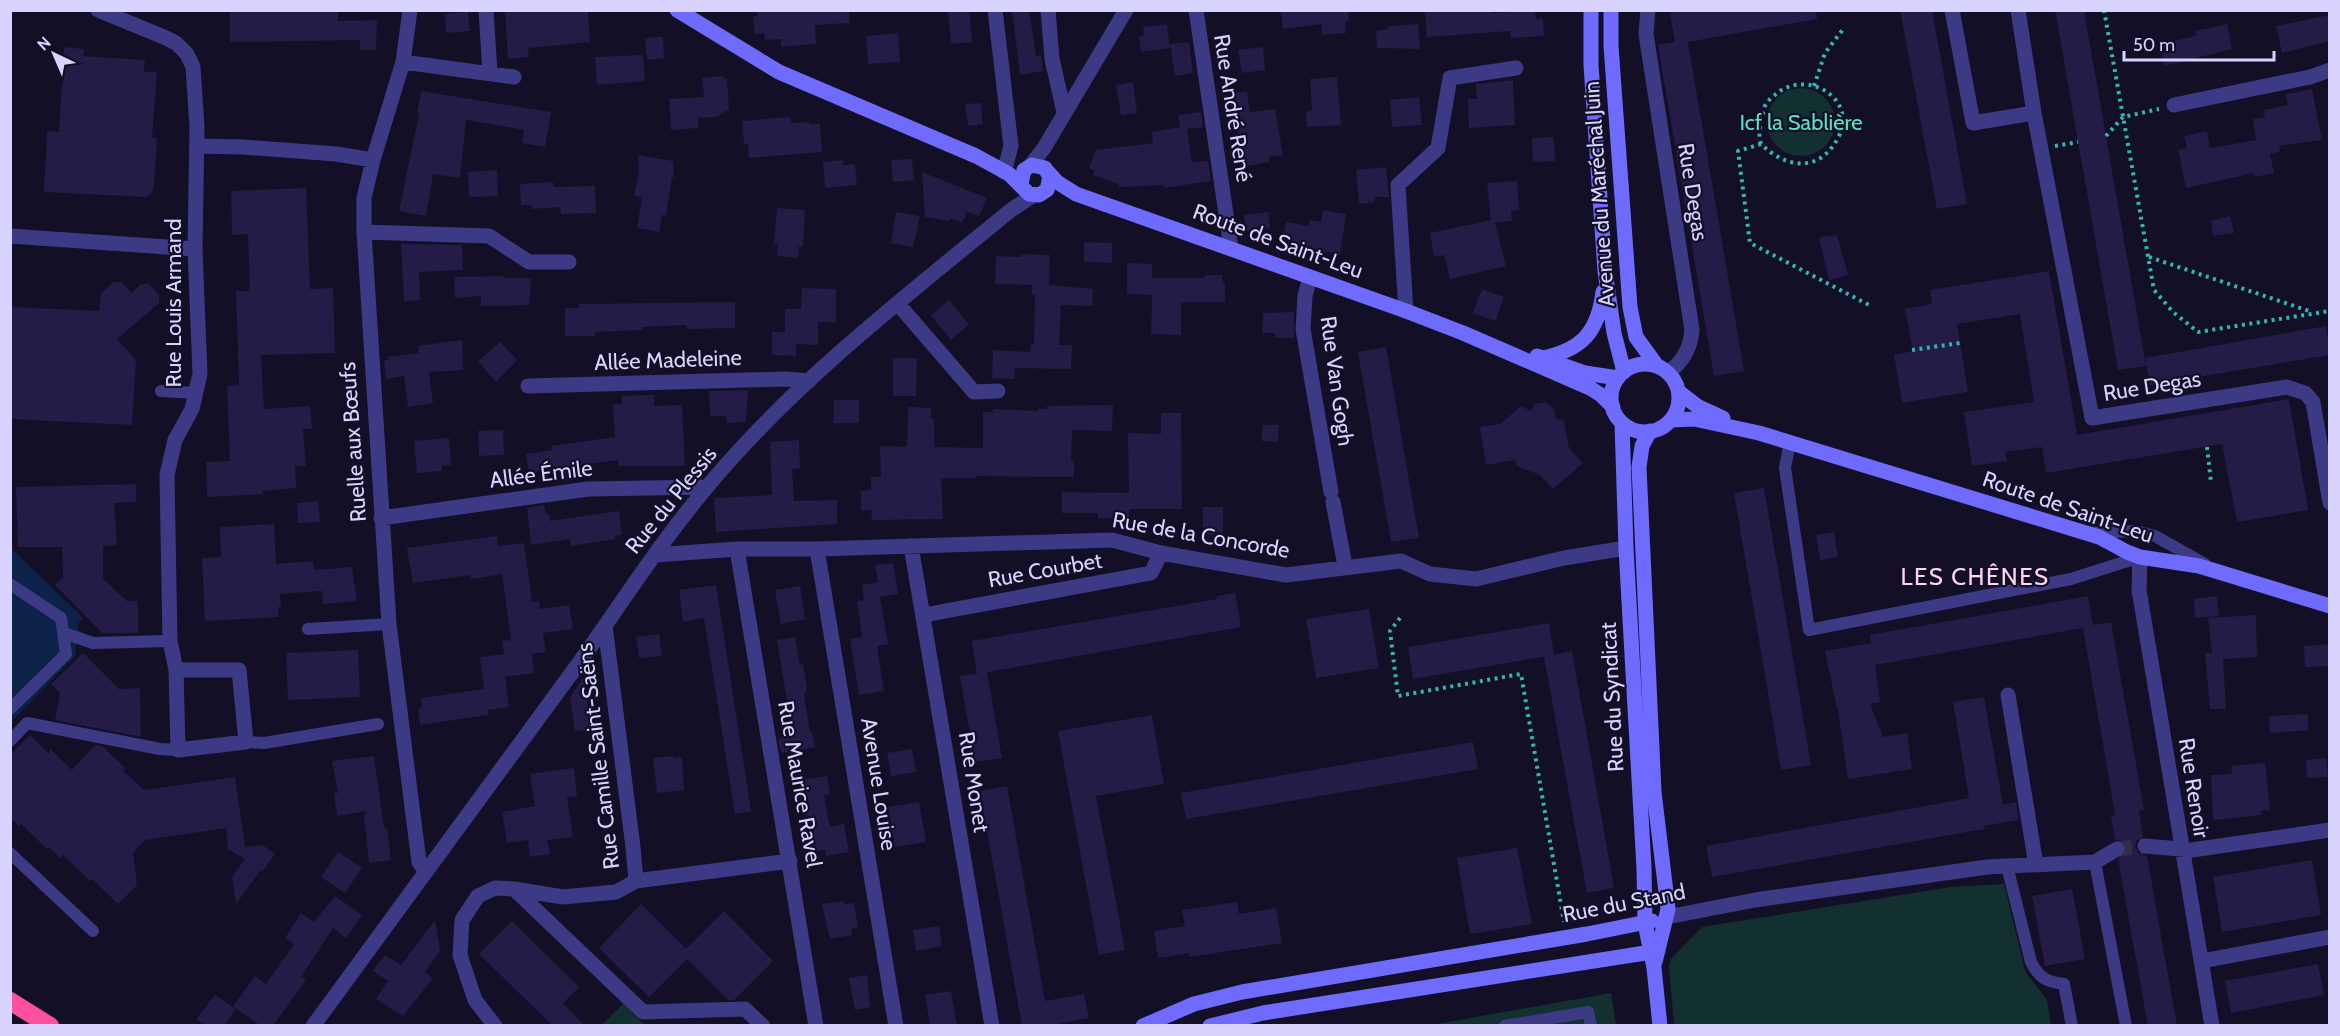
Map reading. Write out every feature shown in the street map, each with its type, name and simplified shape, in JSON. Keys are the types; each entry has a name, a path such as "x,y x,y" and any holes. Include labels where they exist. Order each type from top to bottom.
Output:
{"highway":[{"path":"10,1001 50,1026"}],"street":[{"name":"Rue Louis Armand","path":"98,10 176,43 187,54 193,67 197,127 195,249 200,374 192,409 175,440 167,475 170,641 176,670 178,750"},
{"name":"Ruelle aux Bœufs","path":"410,10 403,62 373,160 364,198 364,232 389,624 419,862 426,872"},
{"path":"486,10 490,73"},
{"path":"995,10 1011,146 1006,168"},
{"path":"1048,10 1052,59 1064,112"},
{"path":"1030,190 1021,175 1037,169 1043,162 1044,148 1126,10"},
{"name":"Rue André René","path":"1196,10 1231,248"},
{"name":"Avenue du Maréchal Juin","path":"1591,10 1591,64 1605,271 1621,375"},
{"name":"Avenue du Maréchal Juin","path":"1611,10 1611,46 1630,307 1636,337 1662,369"},
{"name":"Rue Degas","path":"1648,10 1646,34 1692,330 1685,356 1662,369"},
{"path":"1952,10 1973,123 2034,113"},
{"name":"Rue Degas","path":"2018,10 2034,113 2092,418 2287,387 2305,393 2313,402 2330,503"},
{"path":"678,11 778,72 1006,168 1037,169"},
{"path":"403,62 514,77"},
{"path":"1406,311 1398,185 1438,148 1450,78 1516,69"},
{"path":"2174,105 2330,70"},
{"path":"197,146 336,154 373,160"},
{"path":"1006,168 1030,190"},
{"path":"1030,190 1049,186 1037,169"},
{"name":"Route de Saint-Leu","path":"1037,169 1076,194 1463,333 1590,388 1601,395 1612,407"},
{"name":"Route de Saint-Leu","path":"1030,190 1076,194"},
{"name":"Rue du Plessis","path":"313,1026 655,555 707,487 758,431 809,381 898,303 1011,210 1021,196 1030,190"},
{"path":"364,232 489,236 529,262 569,262"},
{"path":"10,236 195,249"},
{"path":"1541,358 1570,349 1585,338 1594,327 1600,313 1605,271"},
{"name":"Rue Van Gogh","path":"1310,277 1305,296 1303,328 1345,566"},
{"path":"898,303 974,392 998,391"},
{"name":"Route de Saint-Leu","path":"1463,333 1592,374 1621,375"},
{"path":"1640,364 1662,369 1674,379 1679,392 1678,407 1671,420 1661,428 1650,431 1633,430 1622,423 1612,407 1612,392 1621,375 1640,364"},
{"name":"Allée Madeleine","path":"528,386 786,379 809,381"},
{"name":"Route de Saint-Leu","path":"1679,392 1709,412 1759,433"},
{"name":"Route de Saint-Leu","path":"1671,420 1694,419 1759,433 2086,533 2140,557 2156,561 2180,562 2330,606"},
{"name":"Rue du Syndicat","path":"1622,423 1645,922 1654,952 1660,1026"},
{"name":"Rue du Syndicat","path":"1650,431 1642,446 1639,467 1654,792 1667,891 1667,917 1654,952"},
{"name":"Allée Émile","path":"381,518 588,489 707,487"},
{"name":"Rue de la Concorde","path":"655,555 737,549 817,549 1112,540 1161,553 1286,575 1345,566 1401,561 1430,574 1476,579 1564,558 1626,548"},
{"name":"Rue Monet","path":"911,546 992,1026"},
{"name":"Rue Maurice Ravel","path":"737,549 816,1026"},
{"name":"Avenue Louise","path":"817,549 896,1026"},
{"name":"Rue Courbet","path":"924,615 1151,573 1161,553"},
{"name":"Rue Renoir","path":"2140,557 2139,590 2212,1026"},
{"name":"Rue Camille Saint-Saëns","path":"605,626 636,881"},
{"path":"176,670 238,670 246,742 178,750"},
{"path":"2008,695 2036,865"},
{"path":"2145,846 2192,850 2330,830"},
{"name":"Rue du Stand","path":"1143,1026 1194,1004 1242,992 1587,934 1778,897 1987,867 2095,862 2117,849"},
{"path":"495,1026 475,999 460,955 462,920 478,896 495,888 563,897 616,892 636,881 790,861"},
{"path":"514,889 643,1012 745,1009 763,1026"},
{"path":"2202,961 2330,937"},
{"path":"1209,1026 1273,1011 1654,952"}],"lane":[{"path":"161,391 197,393"},
{"path":"1790,442 1785,468 1809,630 2071,579 2140,557"},
{"path":"2086,533 2136,531 2155,536 2225,574"},
{"path":"10,584 61,618 66,654 10,709"},
{"path":"308,628 389,624"},
{"path":"64,633 93,643 170,641"},
{"path":"10,741 27,723 178,750"},
{"path":"246,742 264,743 378,724"},
{"path":"10,853 93,931"},
{"path":"2095,862 2126,1026"},
{"path":"2007,866 2031,962 2046,981 2064,984 2072,1026"},
{"path":"1505,1026 1588,1012 1591,1026"}],"path":[{"path":"2104,10 2154,290 2173,312 2198,332 2330,311"},
{"path":"1814,86 1825,53 1844,28"},
{"path":"1794,85 1824,89 1840,109 1843,122 1838,137 1826,152 1812,162 1792,163 1773,156 1761,144 1760,124 1766,103 1780,91 1794,85"},
{"path":"2106,136 2123,117 2174,105"},
{"path":"2042,149 2078,142"},
{"path":"1761,144 1738,151 1750,243 1871,306"},
{"path":"2148,257 2315,313"},
{"path":"1912,350 1960,343"},
{"path":"2207,447 2211,482"},
{"path":"1400,618 1390,631 1398,696 1521,674 1563,916"}],"green space":[{"name":"Icf la Sablière","path":"1808,88 1820,94 1829,103 1835,115 1833,135 1825,146 1808,156 1794,156 1777,146 1769,135 1767,115 1777,98 1788,90"},
{"path":"2004,884 2025,971 2047,1000 2051,1025 1674,1025 1669,966 1671,959 1702,927 1951,887"},
{"path":"1611,993 1616,1025 1425,1026"},
{"path":"623,1004 645,1025 602,1025"}],"water":[{"path":"10,547 83,618 77,625 81,637 75,648 76,655 11,722"}],"building":[{"path":"230,10 338,10 338,21 377,20 376,50 360,50 360,40 230,42"},
{"path":"505,10 588,10 590,42 528,48 529,57 508,59"},
{"path":"757,10 849,10 850,23 815,25 816,44 781,47 781,39 765,40 764,33 755,34 753,16 758,16"},
{"path":"948,10 969,10 972,42 951,44"},
{"path":"1012,10 1029,10 1036,56 1041,55 1043,71 1020,75"},
{"path":"1281,10 1348,10 1349,21 1345,22 1346,33 1322,35 1322,24 1283,29"},
{"path":"1492,10 1492,13 1535,11 1536,19 1543,18 1544,36 1511,38 1510,31 1427,37 1425,11"},
{"path":"1685,10 1816,10 1817,19 1688,42 1744,371 1714,376 1658,45 1675,42 1670,13"},
{"path":"1900,10 1932,10 1967,204 1937,209"},
{"path":"2055,10 2084,10 2146,366 2118,370"},
{"path":"468,12 470,31 446,33 445,14"},
{"path":"2330,15 2330,41 2282,53 2276,26"},
{"path":"1167,24 1170,48 1141,52 1139,37 1144,36 1143,27"},
{"path":"1418,24 1420,49 1377,48 1376,31 1388,29 1387,26"},
{"path":"2227,24 2232,49 2164,66 2160,44 2196,36 2195,31"},
{"path":"898,33 900,62 868,64 866,36"},
{"path":"663,37 664,58 647,60 645,38"},
{"path":"1189,42 1193,73 1175,76 1170,44"},
{"path":"64,47 84,49 83,56 145,60 144,72 157,72 152,138 157,138 154,185 151,194 146,197 44,192 47,131 59,132"},
{"path":"1263,47 1265,70 1242,73 1238,50"},
{"path":"643,55 645,81 597,85 595,57"},
{"path":"723,76 723,79 727,78 729,109 717,117 698,118 698,128 671,130 669,99 704,97 702,78"},
{"path":"1337,77 1341,125 1307,127 1306,112 1312,110 1310,79"},
{"path":"1513,80 1515,125 1469,128 1468,99 1477,99 1476,84"},
{"path":"1133,82 1137,113 1121,115 1116,85"},
{"path":"2312,89 2322,140 2279,146 2280,152 2270,154 2274,173 2255,177 2254,173 2186,188 2178,150 2187,148 2184,136 2207,131 2210,148 2256,140 2253,119 2265,117 2264,110 2288,105 2286,94"},
{"path":"421,91 551,112 545,147 522,143 524,130 466,120 460,178 433,174 426,216 399,211 419,114 417,113"},
{"path":"1247,91 1250,112 1275,109 1283,155 1269,157 1270,162 1246,166 1245,157 1242,157 1237,121 1233,122 1229,94"},
{"path":"1419,97 1422,125 1392,127 1390,100"},
{"path":"981,103 983,124 968,126 965,104"},
{"path":"1201,112 1203,127 1187,129 1192,162 1208,161 1211,181 1164,188 1164,185 1119,187 1118,184 1093,175 1095,170 1089,168 1096,150 1153,143 1152,132 1180,127 1178,115"},
{"path":"790,117 791,123 820,124 822,152 749,158 748,144 744,144 742,121"},
{"path":"1554,137 1555,161 1533,162 1532,138"},
{"path":"638,155 673,161 674,178 672,177 666,215 662,215 659,232 637,228 642,197 634,196 639,171"},
{"path":"912,159 914,180 893,182 891,160"},
{"path":"843,160 843,165 855,164 857,185 825,188 823,162"},
{"path":"1386,167 1389,197 1374,197 1374,202 1359,204 1356,170"},
{"path":"497,170 498,196 469,197 468,172"},
{"path":"922,172 987,198 979,216 967,212 962,223 950,218 949,221 925,217"},
{"path":"1517,181 1519,210 1511,211 1512,221 1495,223 1506,266 1450,279 1444,255 1434,257 1430,233 1491,220 1487,183"},
{"path":"553,182 553,187 595,186 596,213 561,214 560,207 532,209 531,205 521,205 520,184"},
{"path":"306,188 310,289 333,288 335,353 261,355 264,409 310,406 312,429 303,429 306,466 295,466 296,488 262,491 263,494 207,497 206,462 230,461 227,386 239,385 236,291 250,291 248,234 232,235 231,191"},
{"path":"777,208 805,210 803,246 799,246 798,258 777,256 778,244 774,244"},
{"path":"1323,210 1346,214 1340,254 1282,244 1286,222 1308,226 1310,220 1321,222"},
{"path":"896,212 920,216 913,247 891,243"},
{"path":"1268,212 1270,228 1246,231 1244,215"},
{"path":"2230,216 2234,233 2213,236 2211,221"},
{"path":"1837,235 1848,275 1829,280 1819,237"},
{"path":"1084,242 1112,243 1112,263 1084,262"},
{"path":"401,244 462,245 463,270 419,272 420,300 404,301"},
{"path":"1021,254 1050,255 1049,285 1093,289 1092,306 1061,305 1059,345 1072,345 1071,369 1015,368 1014,379 992,378 993,350 1030,352 1031,344 1034,344 1035,295 1032,295 1032,285 995,284 996,256 1021,257"},
{"path":"1127,263 1152,264 1152,278 1205,278 1205,275 1222,275 1222,283 1225,283 1225,302 1181,302 1181,335 1151,334 1152,295 1127,294"},
{"path":"2049,271 2077,435 2289,399 2308,510 2237,522 2222,444 2046,473 2042,447 2005,452 2007,461 1972,466 1964,412 2034,402 2020,314 1957,324 1968,392 1902,403 1894,355 1913,351 1905,309 1932,304 1930,290"},
{"path":"503,276 504,278 531,278 529,305 481,306 481,296 455,298 454,277"},
{"path":"114,282 122,282 131,293 141,284 149,284 159,295 159,303 117,339 136,360 132,425 10,419 10,307 99,311 101,293"},
{"path":"802,288 836,289 836,322 818,322 818,345 796,344 796,356 772,355 772,332 785,332 785,309 801,309"},
{"path":"1482,289 1504,297 1495,321 1473,313"},
{"path":"949,300 969,324 951,340 931,315"},
{"path":"735,302 735,328 687,329 687,325 642,327 642,330 595,332 595,336 565,336 565,308 579,308 579,304"},
{"path":"1294,312 1294,338 1275,338 1275,333 1262,333 1263,313"},
{"path":"2326,326 2330,355 2150,385 2145,358"},
{"path":"462,340 463,370 429,372 433,403 408,407 404,376 386,379 384,360 388,360 387,357 419,353 418,346"},
{"path":"500,342 517,360 496,382 478,361"},
{"path":"1386,347 1419,538 1391,542 1358,352"},
{"path":"893,358 917,358 916,396 893,396"},
{"path":"748,390 746,422 726,423 726,416 710,416 709,391"},
{"path":"654,395 654,406 682,405 685,466 618,466 618,460 582,465 583,478 563,481 561,468 529,473 526,454 552,450 551,446 615,437 613,404 622,404 622,396"},
{"path":"834,400 859,400 859,423 834,423"},
{"path":"1546,402 1555,410 1555,418 1564,421 1569,448 1583,463 1553,489 1540,475 1517,466 1515,460 1486,465 1480,427 1500,424 1521,406 1531,411 1535,404"},
{"path":"1113,405 1112,431 1072,430 1071,461 1074,461 1074,477 941,478 943,519 872,520 871,510 861,510 861,491 871,490 871,477 881,477 880,446 907,447 908,407 931,408 931,419 934,419 934,447 983,448 983,412 993,412 993,409 1038,411 1038,409 1047,409 1047,406"},
{"path":"1161,413 1181,413 1182,509 1129,509 1129,519 1098,518 1098,513 1062,513 1062,492 1129,493 1128,433 1161,434"},
{"path":"1262,425 1278,425 1278,442 1262,441"},
{"path":"503,430 504,455 479,456 478,431"},
{"path":"449,438 451,465 442,465 442,471 417,473 414,441"},
{"path":"799,440 800,468 792,469 794,501 837,500 837,524 716,532 714,498 772,495 770,442"},
{"path":"136,484 136,502 114,503 117,545 103,546 103,579 127,601 138,601 138,633 102,633 55,585 63,577 62,547 18,547 16,487"},
{"path":"1764,488 1811,765 1781,770 1734,493"},
{"path":"318,501 320,522 298,523 297,503"},
{"path":"544,505 550,521 619,511 622,535 615,536 615,539 571,546 570,539 531,545 527,508"},
{"path":"1203,507 1223,507 1223,535 1203,535"},
{"path":"274,524 276,564 313,561 314,570 352,567 357,601 323,604 322,591 280,594 281,607 278,607 278,617 205,621 202,558 221,557 220,527"},
{"path":"1834,532 1838,557 1820,560 1816,535"},
{"path":"497,536 498,546 524,543 532,602 539,601 540,609 569,605 573,629 543,633 546,652 532,654 534,673 505,677 509,707 488,710 488,715 420,725 418,709 422,708 421,698 484,689 480,657 504,654 502,641 511,640 502,574 471,579 471,575 413,583 407,548"},
{"path":"893,563 898,594 880,597 888,644 877,646 884,691 859,695 850,639 862,637 857,601 864,600 862,585 878,582 875,565"},
{"path":"716,585 751,811 735,814 704,618 683,622 679,590"},
{"path":"800,586 805,619 781,624 775,590"},
{"path":"1235,593 1241,627 977,674 972,641 1217,599 1217,596"},
{"path":"2088,596 2093,625 2111,622 2144,810 2139,811 2143,837 2137,840 2135,846 2139,854 2147,856 2177,1026 2148,1026 2118,859 2125,854 2127,848 2122,841 2115,840 2111,816 2115,815 2083,628 1875,665 1880,702 1870,704 1883,737 1907,733 1912,769 1848,779 1838,709 1825,651 1871,643 1870,635"},
{"path":"2217,596 2219,616 2195,618 2194,599"},
{"path":"1369,609 1379,668 1316,678 1306,619"},
{"path":"2256,615 2257,657 2223,659 2226,709 2210,709 2205,653 2212,653 2208,618"},
{"path":"1549,623 1554,655 1413,679 1408,647"},
{"path":"659,634 662,656 639,658 636,637"},
{"path":"795,637 800,665 803,664 807,689 804,695 815,747 781,753 778,739 793,736 777,640"},
{"path":"2330,644 2330,666 2305,667 2304,646"},
{"path":"358,650 360,697 288,700 286,653"},
{"path":"1572,651 1614,888 1587,893 1544,657"},
{"path":"83,653 119,689 140,688 141,737 55,720 60,693 51,684"},
{"path":"987,672 1002,758 975,762 960,676"},
{"path":"583,678 592,729 575,731 570,697"},
{"path":"1984,697 2003,805 2016,802 2019,820 1983,826 1984,829 1712,877 1706,846 1969,798 1953,702"},
{"path":"2308,714 2308,730 2270,733 2269,716"},
{"path":"1152,715 1164,784 1096,796 1125,950 1099,955 1058,731"},
{"path":"30,735 49,754 50,749 72,770 95,745 102,746 125,768 123,771 144,790 235,777 245,847 263,845 275,854 236,904 232,877 245,859 228,849 226,828 145,840 133,853 137,885 118,904 63,855 60,858 49,847 47,849 21,824 19,826 10,818 10,755"},
{"path":"1473,742 1478,769 1186,819 1181,793"},
{"path":"912,749 916,772 891,776 887,753"},
{"path":"374,756 391,860 369,863 364,816 367,811 337,816 334,793 338,793 332,761"},
{"path":"674,756 674,758 682,757 684,790 657,793 653,758"},
{"path":"2326,758 2328,777 2307,778 2306,760"},
{"path":"2265,763 2270,810 2261,811 2261,815 2213,820 2211,775 2232,774 2231,766"},
{"path":"574,768 577,796 567,797 573,837 547,840 550,854 530,857 528,840 507,843 502,812 535,806 530,774"},
{"path":"827,776 830,794 824,795 830,827 844,824 849,852 826,856 825,850 813,852 801,780"},
{"path":"1007,786 1045,1001 1084,994 1089,1018 1046,1026 1022,1026 980,791"},
{"path":"919,802 926,842 895,847 888,807"},
{"path":"1517,848 1532,924 1470,934 1457,858"},
{"path":"338,852 362,868 345,893 321,877"},
{"path":"2312,860 2321,915 2222,932 2213,877"},
{"path":"2072,889 2085,959 2045,966 2032,896"},
{"path":"335,896 362,915 346,938 333,928 301,977 306,980 273,1026 261,1026 233,1006 255,976 266,984 294,944 285,938 301,913 314,922"},
{"path":"844,901 845,904 854,903 858,927 851,929 852,935 830,939 822,904"},
{"path":"1237,902 1239,914 1276,908 1282,943 1189,957 1189,953 1158,958 1154,931 1185,926 1182,910"},
{"path":"641,904 686,949 724,911 773,961 734,1000 728,1000 687,959 649,997 599,948"},
{"path":"435,920 440,951 425,972 433,978 403,1016 376,999 388,981 373,971 385,955 401,965"},
{"path":"512,921 579,987 563,1003 585,1026 553,1026 479,954"},
{"path":"939,926 942,946 916,951 913,930"},
{"path":"2318,964 2324,995 2231,1013 2225,981"},
{"path":"867,975 870,1007 855,1010 849,978"},
{"path":"951,991 957,1026 930,1026 925,995"},
{"path":"215,995 236,1009 224,1026 206,1026 196,1019"}],"tunnel":[{"path":"2117,849 2145,846"}],"district":[{"name":"LES CHÊNES","path":"1975,576"}]}
